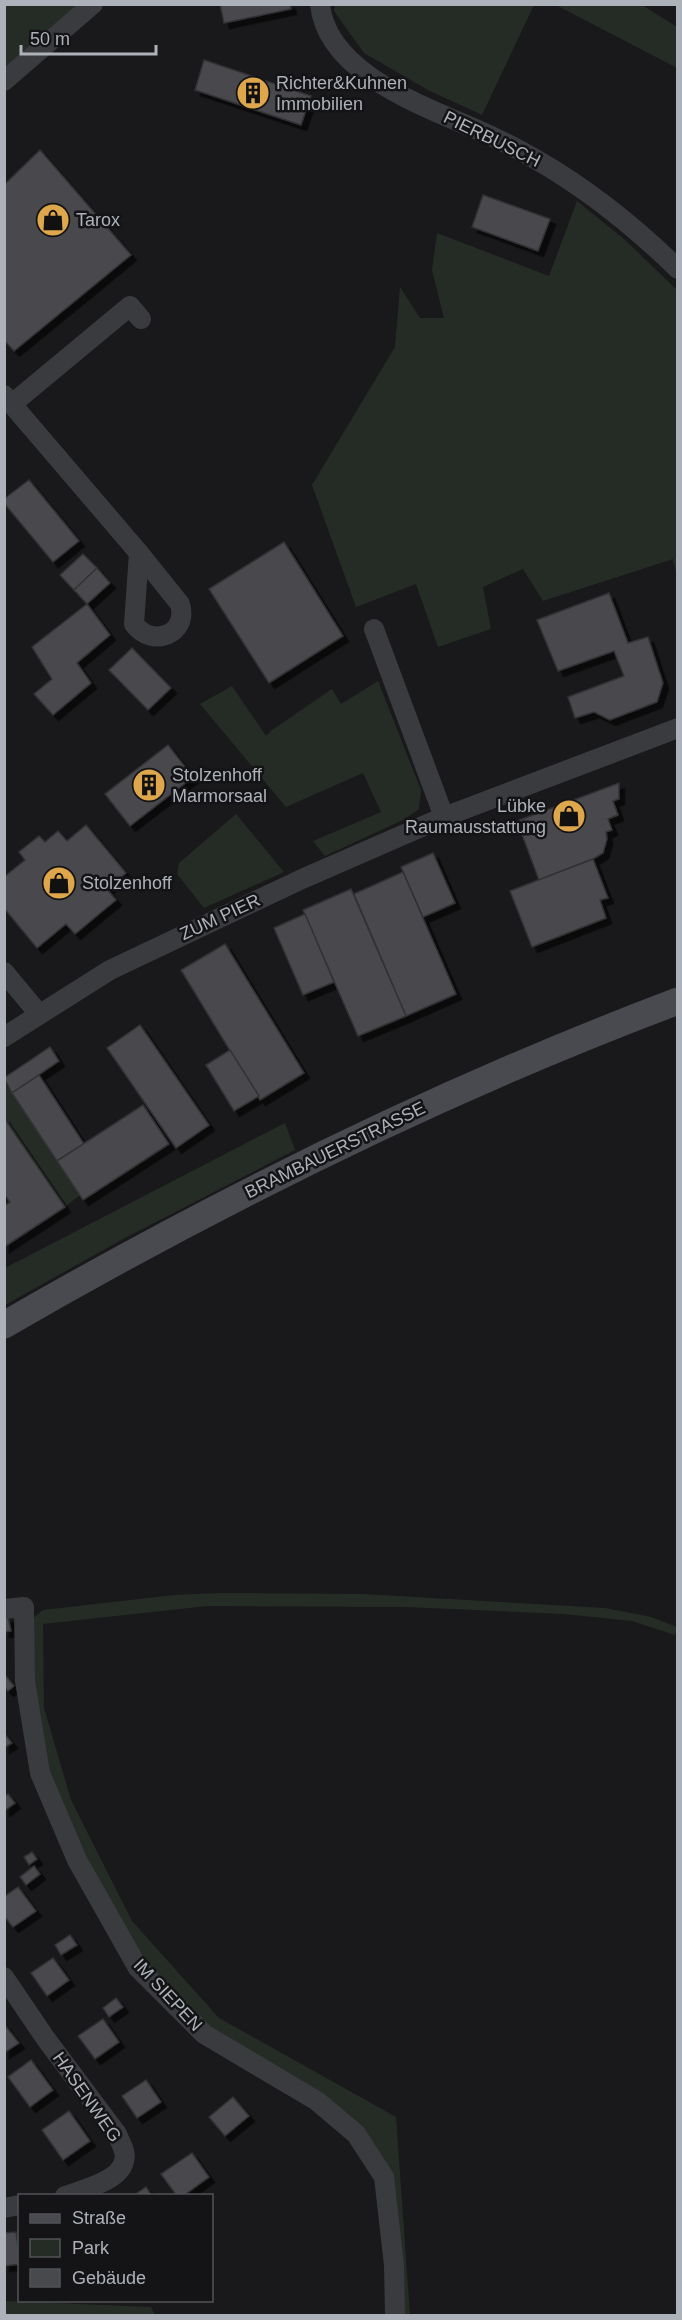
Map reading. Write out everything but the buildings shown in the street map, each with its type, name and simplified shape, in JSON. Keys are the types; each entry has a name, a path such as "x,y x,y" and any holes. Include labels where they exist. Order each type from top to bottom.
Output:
{"main road":[{"name":"BRAMBAUERSTRASSE","path":"4,1325 234,1199 340,1146 516,1065 678,1001"}],"street":[{"path":"4,81 93,4"},
{"name":"PIERBUSCH","path":"320,4 331,37 347,57 367,75 418,104 494,137 577,185 615,212 678,268"},
{"path":"139,553 8,399 130,306 141,319"},
{"path":"374,629 444,817"},
{"name":"ZUM PIER","path":"4,1037 110,970 186,933 444,817 678,728"},
{"path":"4,972 39,1014"},
{"name":"IM SIEPEN","path":"14,1608 40,1773 77,1860 138,1968 204,2034 317,2101 356,2134 384,2177 394,2265 395,2316"},
{"name":"HASENWEG","path":"4,1977 46,2039 117,2134 124,2149 125,2161 118,2172 103,2182 70,2194"}],"green space":[{"path":"335,4 534,5 482,115 428,90 364,53 334,11"},
{"path":"5,5 82,5 5,78"},
{"path":"556,5 642,5 677,27 677,68"},
{"path":"577,201 624,239 677,290 677,576 673,559 543,601 523,569 483,587 491,629 438,647 416,584 356,607 312,485 395,347 400,287 420,318 444,318 432,270 437,233 549,276"},
{"path":"378,681 421,790 419,809 405,819 325,856 313,841 381,812 363,773 286,807 200,704 232,686 266,736 332,689 341,704"},
{"path":"236,814 284,872 204,908 177,874 179,863"},
{"path":"4,1081 80,1195 65,1207 5,1118"},
{"path":"285,1123 295,1150 123,1239 5,1305 5,1268"},
{"path":"363,1594 605,1608 651,1617 677,1627 675,1635 632,1621 564,1614 406,1607 207,1606 43,1624 44,1708 71,1800 132,1921 219,2018 396,2117 410,2315 399,2315 384,2163 212,2033 142,1960 111,1911 56,1797 36,1726 31,1620 43,1610 174,1595"},
{"path":"5,2301 151,2307 155,2315 5,2315"}],"place":[{"name":"Richter&Kuhnen Immobilien","path":"253,93"},
{"name":"Tarox","path":"53,220"},
{"name":"Stolzenhoff Marmorsaal","path":"149,785"},
{"name":"Lübke Raumausstattung","path":"569,816"},
{"name":"Stolzenhoff","path":"59,883"}]}
